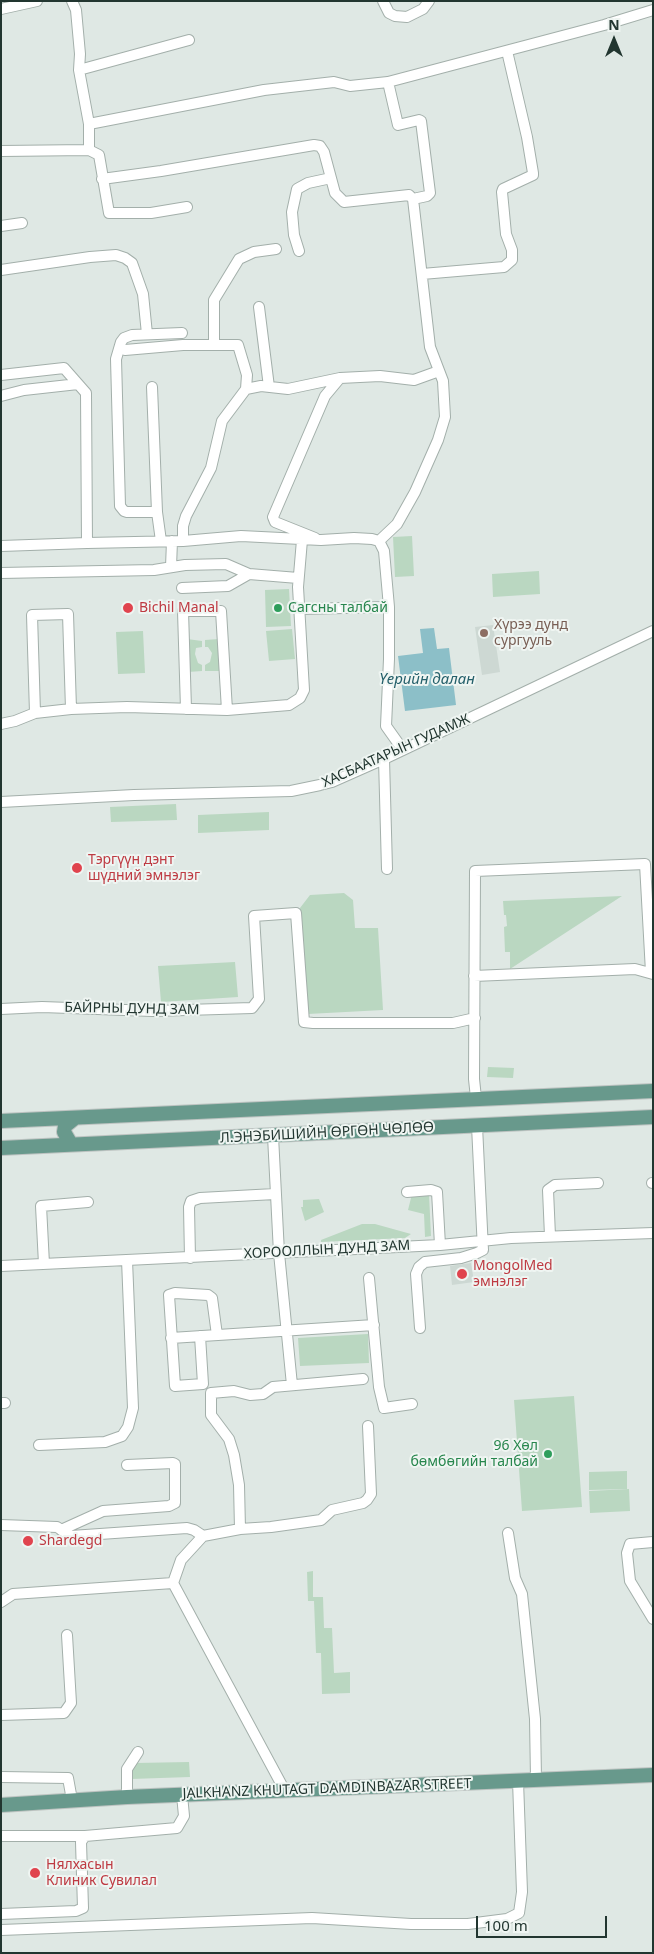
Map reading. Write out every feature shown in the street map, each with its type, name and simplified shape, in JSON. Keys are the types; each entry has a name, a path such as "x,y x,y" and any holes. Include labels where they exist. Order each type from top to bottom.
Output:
{"main road":[{"name":"Л.ЭНЭБИШИЙН ӨРГӨН ЧӨЛӨӨ","path":"1,1121 653,1090"},
{"name":"Л.ЭНЭБИШИЙН ӨРГӨН ЧӨЛӨӨ","path":"1,1148 653,1117"},
{"path":"71,1144 64,1132 65,1126 75,1118"},
{"name":"JALKHANZ KHUTAGT DAMDINBAZAR STREET","path":"1,1805 128,1797 653,1775"}],"street":[{"path":"1,9 37,1"},
{"path":"72,1 76,10 80,54 79,70 89,124 89,150"},
{"path":"383,1 389,13 395,16 407,17 423,10 429,1"},
{"path":"89,124 264,90 334,82 356,86 388,82 653,10"},
{"path":"79,70 189,40"},
{"path":"422,274 504,267 512,260 512,250 506,234 502,192 503,189 526,179 533,175 533,173 527,137 507,51"},
{"path":"102,178 161,171 314,145 320,146 324,152 335,193 344,202 409,195 413,198 427,196 430,193 421,121 398,125 388,82"},
{"path":"1,151 89,150 99,155 109,214 151,213 187,207"},
{"path":"299,251 294,234 292,212 297,190 308,183 331,178"},
{"path":"379,541 397,524 415,492 438,440 445,417 444,388 430,346 413,198"},
{"path":"1,226 22,223"},
{"path":"214,345 213,304 216,295 239,259 254,252 276,249"},
{"path":"1,270 84,258 116,255 125,258 132,263 143,294 147,334"},
{"path":"259,307 268,387"},
{"path":"157,512 128,512 124,511 120,506 116,359 120,342 124,338 147,334 182,333"},
{"path":"125,350 214,345 238,346 247,375 246,389 222,421 211,468 186,516 183,526 183,541"},
{"path":"1,375 64,368 86,393 87,543"},
{"path":"246,389 260,386 288,389 340,378 380,376 414,380 439,371"},
{"path":"321,540 275,522 273,518 325,396 340,378"},
{"path":"1,396 24,390 78,384"},
{"path":"152,388 157,512 166,541 171,567"},
{"path":"1,546 183,541 241,536 302,540 372,538 379,541 384,551 389,607 386,726 403,750"},
{"path":"1,724 35,713 71,709 127,707 227,710 289,705 300,698 304,690 298,578 302,540"},
{"path":"1,573 154,570 171,567 226,564 249,574 298,578"},
{"path":"182,588 228,586 249,574"},
{"path":"299,609 389,607"},
{"path":"186,709 183,612 221,611 227,710"},
{"path":"35,713 32,615 68,614 71,709"},
{"name":"ХАСБААТАРЫН ГУДАМЖ","path":"1,802 134,795 291,791 332,782 653,631"},
{"path":"384,759 388,869"},
{"path":"474,976 635,969 652,973 645,864 475,872 474,976 475,1018 474,1079 476,1098"},
{"name":"БАЙРНЫ ДУНД ЗАМ","path":"1,1009 42,1007 153,1011 252,1008 259,999 254,916 296,913 304,1022 453,1023 475,1018"},
{"path":"420,1328 416,1274 419,1266 425,1262 460,1258 483,1250 477,1126"},
{"path":"273,1136 279,1253 292,1385"},
{"path":"550,1236 548,1190 555,1185 598,1183"},
{"path":"407,1192 431,1190 437,1192 440,1245"},
{"path":"190,1258 189,1207 191,1201 200,1198 275,1194"},
{"path":"44,1264 41,1206 88,1202"},
{"name":"ХОРООЛЛЫН ДУНД ЗАМ","path":"1,1266 440,1245 512,1238 653,1232"},
{"path":"39,1445 105,1442 122,1436 128,1427 133,1408 127,1260"},
{"path":"370,1278 379,1387 384,1408 412,1404"},
{"path":"200,1336 203,1384 175,1386 169,1295 175,1293 208,1295 212,1298 217,1335"},
{"path":"171,1338 374,1325"},
{"path":"240,1529 239,1486 234,1455 229,1439 211,1415 211,1393 234,1390 250,1395 263,1394 273,1387 363,1379"},
{"path":"285,1791 173,1583 181,1560 203,1536 240,1529 321,1520 332,1510 363,1503 368,1500 370,1494 368,1426"},
{"path":"61,1530 103,1511 169,1506 175,1503 175,1464 127,1465"},
{"path":"1,1525 57,1527 71,1536 186,1528 194,1530 203,1536"},
{"path":"508,1533 515,1578 522,1594 535,1719 536,1780"},
{"path":"653,1542 630,1544 627,1553 630,1581 653,1619"},
{"path":"1,1602 13,1594 173,1583"},
{"path":"1,1715 64,1712 71,1703 66,1635"},
{"path":"128,1797 127,1768 138,1752"},
{"path":"1,1777 68,1778 72,1800"},
{"path":"1,1930 312,1918 411,1924 468,1924 507,1919 519,1913 522,1892 518,1781"},
{"path":"1,1836 85,1836 177,1828 184,1816 182,1795"},
{"path":"1,1914 76,1911 83,1908 81,1842 85,1836"}],"shaded area":[{"path":"493,625 500,672 482,675 475,627"},
{"name":"MongolMed эмнэлэг","path":"471,1263 474,1282 452,1285 450,1266"}],"green space":[{"name":"Сагсны талбай","path":"412,536 414,576 395,577 393,537"},
{"path":"539,571 540,594 493,597 492,574"},
{"name":"Сагсны талбай","path":"289,589 291,626 266,627 265,590"},
{"path":"292,629 295,659 269,661 266,631"},
{"path":"143,631 145,673 118,674 116,632"},
{"path":"187,639 202,641 202,647 196,648 195,654 198,663 202,665 202,671 188,672"},
{"path":"219,639 220,671 205,671 205,665 210,662 212,653 208,647 205,647 205,640"},
{"path":"176,804 177,820 111,822 110,807"},
{"path":"269,812 269,830 198,833 198,815"},
{"path":"344,893 353,900 355,928 378,928 383,1010 308,1014 300,908 310,895"},
{"path":"622,896 510,969 510,952 505,952 504,927 507,926 503,901"},
{"path":"235,962 238,997 161,1002 158,966"},
{"path":"488,1067 514,1068 513,1078 487,1077"},
{"path":"412,1194 429,1194 431,1236 425,1237 424,1214 408,1210"},
{"path":"319,1199 324,1212 305,1221 301,1207 303,1207 303,1200"},
{"path":"362,1224 375,1224 411,1234 405,1238 321,1242 321,1240"},
{"path":"368,1334 369,1363 300,1366 298,1338"},
{"name":"96 Хөл бөмбөгийн талбай","path":"574,1396 582,1507 522,1511 514,1400"},
{"path":"627,1471 627,1489 589,1490 589,1472"},
{"path":"629,1489 630,1511 590,1513 589,1491"},
{"path":"313,1571 313,1597 323,1597 324,1628 332,1628 334,1673 350,1672 350,1693 322,1694 321,1653 316,1653 314,1601 308,1601 307,1572"},
{"path":"189,1762 190,1777 131,1779 131,1767 135,1763"}],"water":[{"name":"Үерийн далан","path":"434,628 437,649 449,648 456,705 405,711 398,656 423,653 420,629"}],"place":[{"name":"Bichil Manal","path":"128,608"},
{"name":"Сагсны талбай","path":"278,608"},
{"name":"Хүрээ дунд сургууль","path":"484,633"},
{"name":"Тэргүүн дэнт шүдний эмнэлэг","path":"77,868"},
{"name":"MongolMed эмнэлэг","path":"462,1274"},
{"name":"96 Хөл бөмбөгийн талбай","path":"548,1454"},
{"name":"Shardegd","path":"28,1541"},
{"name":"Нялхасын Клиник Сувилал","path":"35,1873"}]}
